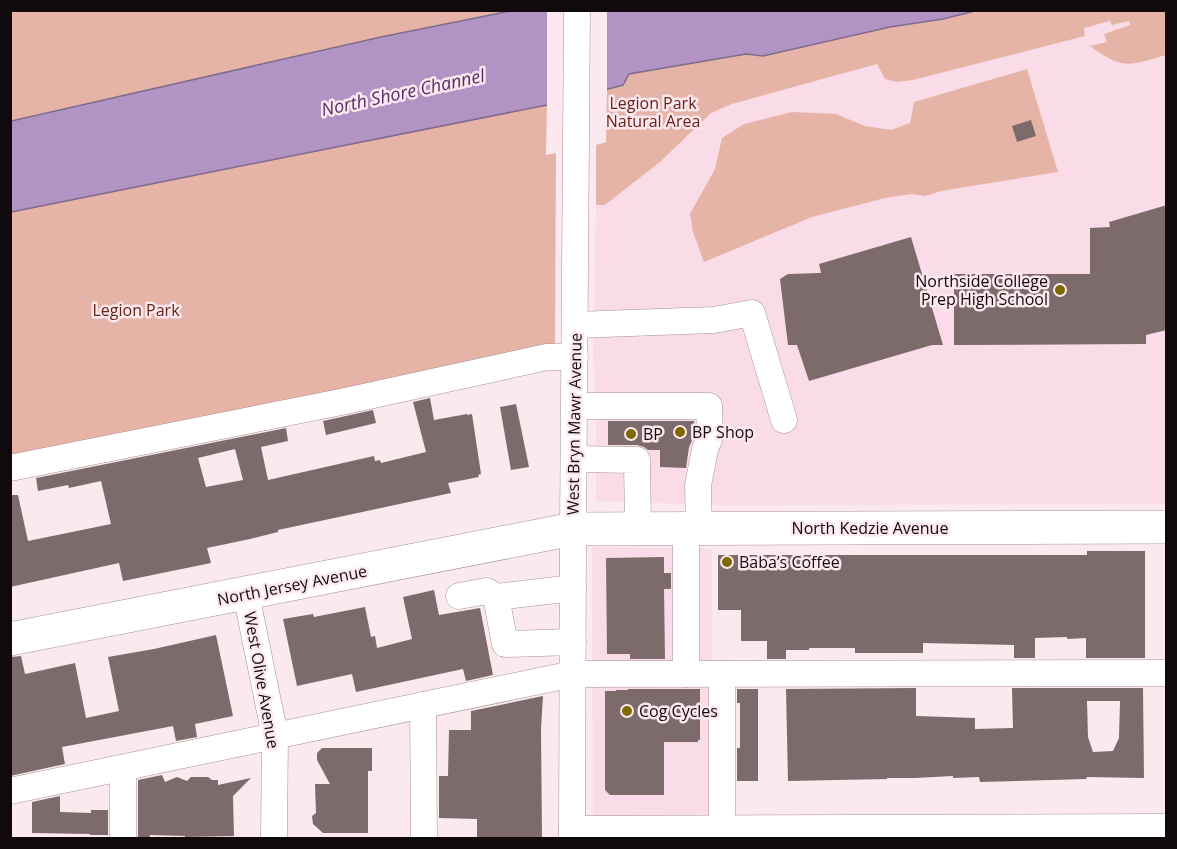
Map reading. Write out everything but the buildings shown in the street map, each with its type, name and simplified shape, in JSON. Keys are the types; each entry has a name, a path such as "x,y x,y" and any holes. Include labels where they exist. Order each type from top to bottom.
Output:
{"main road":[{"name":"North Kedzie Avenue","path":"573,529 1167,527"},
{"name":"North Jersey Avenue","path":"10,639 573,529"}],"street":[{"name":"West Bryn Mawr Avenue","path":"572,834 577,10"},
{"path":"575,325 714,320 752,313 784,420"},
{"path":"10,468 340,402 547,357 575,357"},
{"path":"575,406 709,406 710,437 705,449 692,529 686,674"},
{"path":"574,459 637,460 638,529"},
{"path":"459,596 487,591 496,597 573,588"},
{"name":"West Olive Avenue","path":"246,594 275,736 274,838"},
{"path":"496,597 505,644 573,642"},
{"path":"10,791 573,674 1167,674"},
{"path":"722,674 722,833"},
{"path":"423,705 423,838"},
{"path":"123,768 123,838"},
{"path":"572,834 1167,827"}],"shaded area":[{"path":"1166,17 1166,504 714,505 596,501 596,397 593,353 596,205 605,205 660,162 711,113 732,104 877,64 913,80 1085,36 1083,28 1111,21 1112,25 1129,21 1130,25"},
{"path":"592,547 712,549 712,669 725,838 593,838"}],"green space":[{"path":"11,11 515,11 381,37 11,121"},
{"name":"Legion Park Natural Area","path":"975,11 1166,11 1166,55 1127,64 1101,54 1090,46 1107,42 1104,34 1130,25 1129,21 1112,25 1110,21 1084,28 1085,36 913,80 897,82 885,79 877,64 732,104 711,113 660,162 605,205 596,205 596,145 606,142 607,90 623,85 629,74 746,54 763,56 890,27"},
{"path":"1027,69 1058,172 941,191 925,196 911,194 885,198 812,217 704,262 693,232 690,214 715,169 722,138 744,124 792,112 836,114 865,126 891,130 910,123 914,102"},
{"name":"Legion Park","path":"547,105 546,155 556,153 555,348 11,459 10,211"}],"water":[{"name":"North Shore Channel","path":"515,10 584,11 548,19 607,10 975,11 943,19 890,27 763,56 746,54 629,74 623,85 547,105 11,212 11,121 381,37"}],"pier":[{"path":"587,10 587,12 607,11 607,93 547,108 547,11"}],"place":[{"name":"Northside College Prep High School","path":"1060,290"},
{"name":"BP Shop","path":"680,432"},
{"name":"BP","path":"631,434"},
{"name":"Baba’s Coffee","path":"727,562"},
{"name":"Cog Cycles","path":"627,711"}]}
